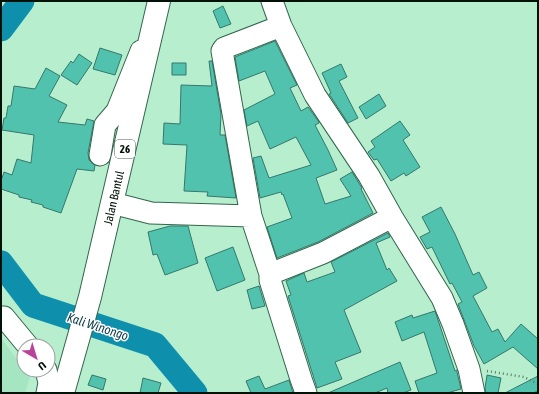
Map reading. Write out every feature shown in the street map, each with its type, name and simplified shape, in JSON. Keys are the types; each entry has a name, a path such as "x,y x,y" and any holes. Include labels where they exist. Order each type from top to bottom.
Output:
{"main road":[{"name":"Jalan Bantul","path":"63,393 72,357 119,205 148,49 160,1"}],"street":[{"path":"272,1 281,26 315,95 369,176 392,217 442,298 469,369 474,393"},
{"path":"281,26 224,48 222,51 251,216 306,393"},
{"path":"100,155 105,125 117,111 139,53 143,49 148,49"},
{"path":"119,205 151,213 251,216"},
{"path":"270,274 323,252 392,217"},
{"path":"1,316 4,317 21,338"},
{"path":"47,393 49,383 48,378"}],"path":[{"path":"469,369 524,377 538,384"}],"shaded area":[{"path":"1,338 16,358 16,378 30,378 25,393 1,393"}],"building":[{"path":"223,6 231,24 220,28 213,11"},
{"path":"275,41 297,85 290,88 301,111 308,107 319,122 315,125 337,170 316,178 325,204 351,196 340,179 352,172 362,188 361,189 373,213 318,242 277,258 267,227 292,218 281,192 260,198 253,158 261,156 269,178 311,165 296,137 270,149 258,121 247,126 244,110 275,94 265,71 239,81 235,57"},
{"path":"100,48 122,55 115,75 93,69"},
{"path":"79,54 92,63 77,85 61,75 71,61 73,63"},
{"path":"209,61 212,61 221,114 220,135 225,135 236,198 207,196 208,192 184,191 187,145 163,144 164,123 180,124 181,85 212,86"},
{"path":"172,63 186,63 186,75 172,75"},
{"path":"341,64 347,77 339,81 358,118 348,123 329,94 331,93 322,73"},
{"path":"46,68 60,76 49,96 67,105 58,122 85,125 87,119 94,121 88,153 89,160 95,165 94,171 77,169 61,213 43,207 43,205 31,202 32,200 19,197 19,195 1,189 1,181 4,172 12,175 17,159 31,163 34,135 2,130 8,106 11,106 14,86 35,89"},
{"path":"379,94 386,106 366,119 359,107"},
{"path":"400,121 410,135 403,140 420,167 406,176 404,173 391,181 377,159 374,160 368,152 375,147 371,141"},
{"path":"441,207 473,275 479,272 487,288 473,296 492,332 498,329 505,342 521,324 538,339 538,369 513,347 484,364 474,346 458,304 462,302 452,283 450,284 432,247 427,249 420,237 430,232 422,217"},
{"path":"170,226 188,226 198,263 165,275 157,254 153,255 148,232"},
{"path":"388,233 390,237 376,243 387,270 389,268 397,281 344,310 361,352 335,362 342,379 317,388 288,296 291,295 286,281 304,273 307,282 335,272 331,262"},
{"path":"233,247 245,280 217,291 205,258"},
{"path":"259,286 265,306 252,309 247,290"},
{"path":"435,311 455,371 457,370 461,389 447,393 419,393 415,381 437,373 424,332 402,341 395,322 412,315 413,318"},
{"path":"400,362 411,390 403,393 388,393 387,388 375,393 328,393"},
{"path":"92,375 106,379 103,390 88,385"},
{"path":"487,375 501,378 498,393 486,393 485,388"},
{"path":"259,376 265,389 289,380 293,393 251,393 246,381"},
{"path":"538,376 538,391 533,393 505,393"},
{"path":"143,378 161,383 158,393 140,393"}],"waterway":[{"name":"Kali Winongo","path":"1,29 22,1"},
{"name":"Kali Winongo","path":"1,263 33,305 155,345 195,393"}]}
